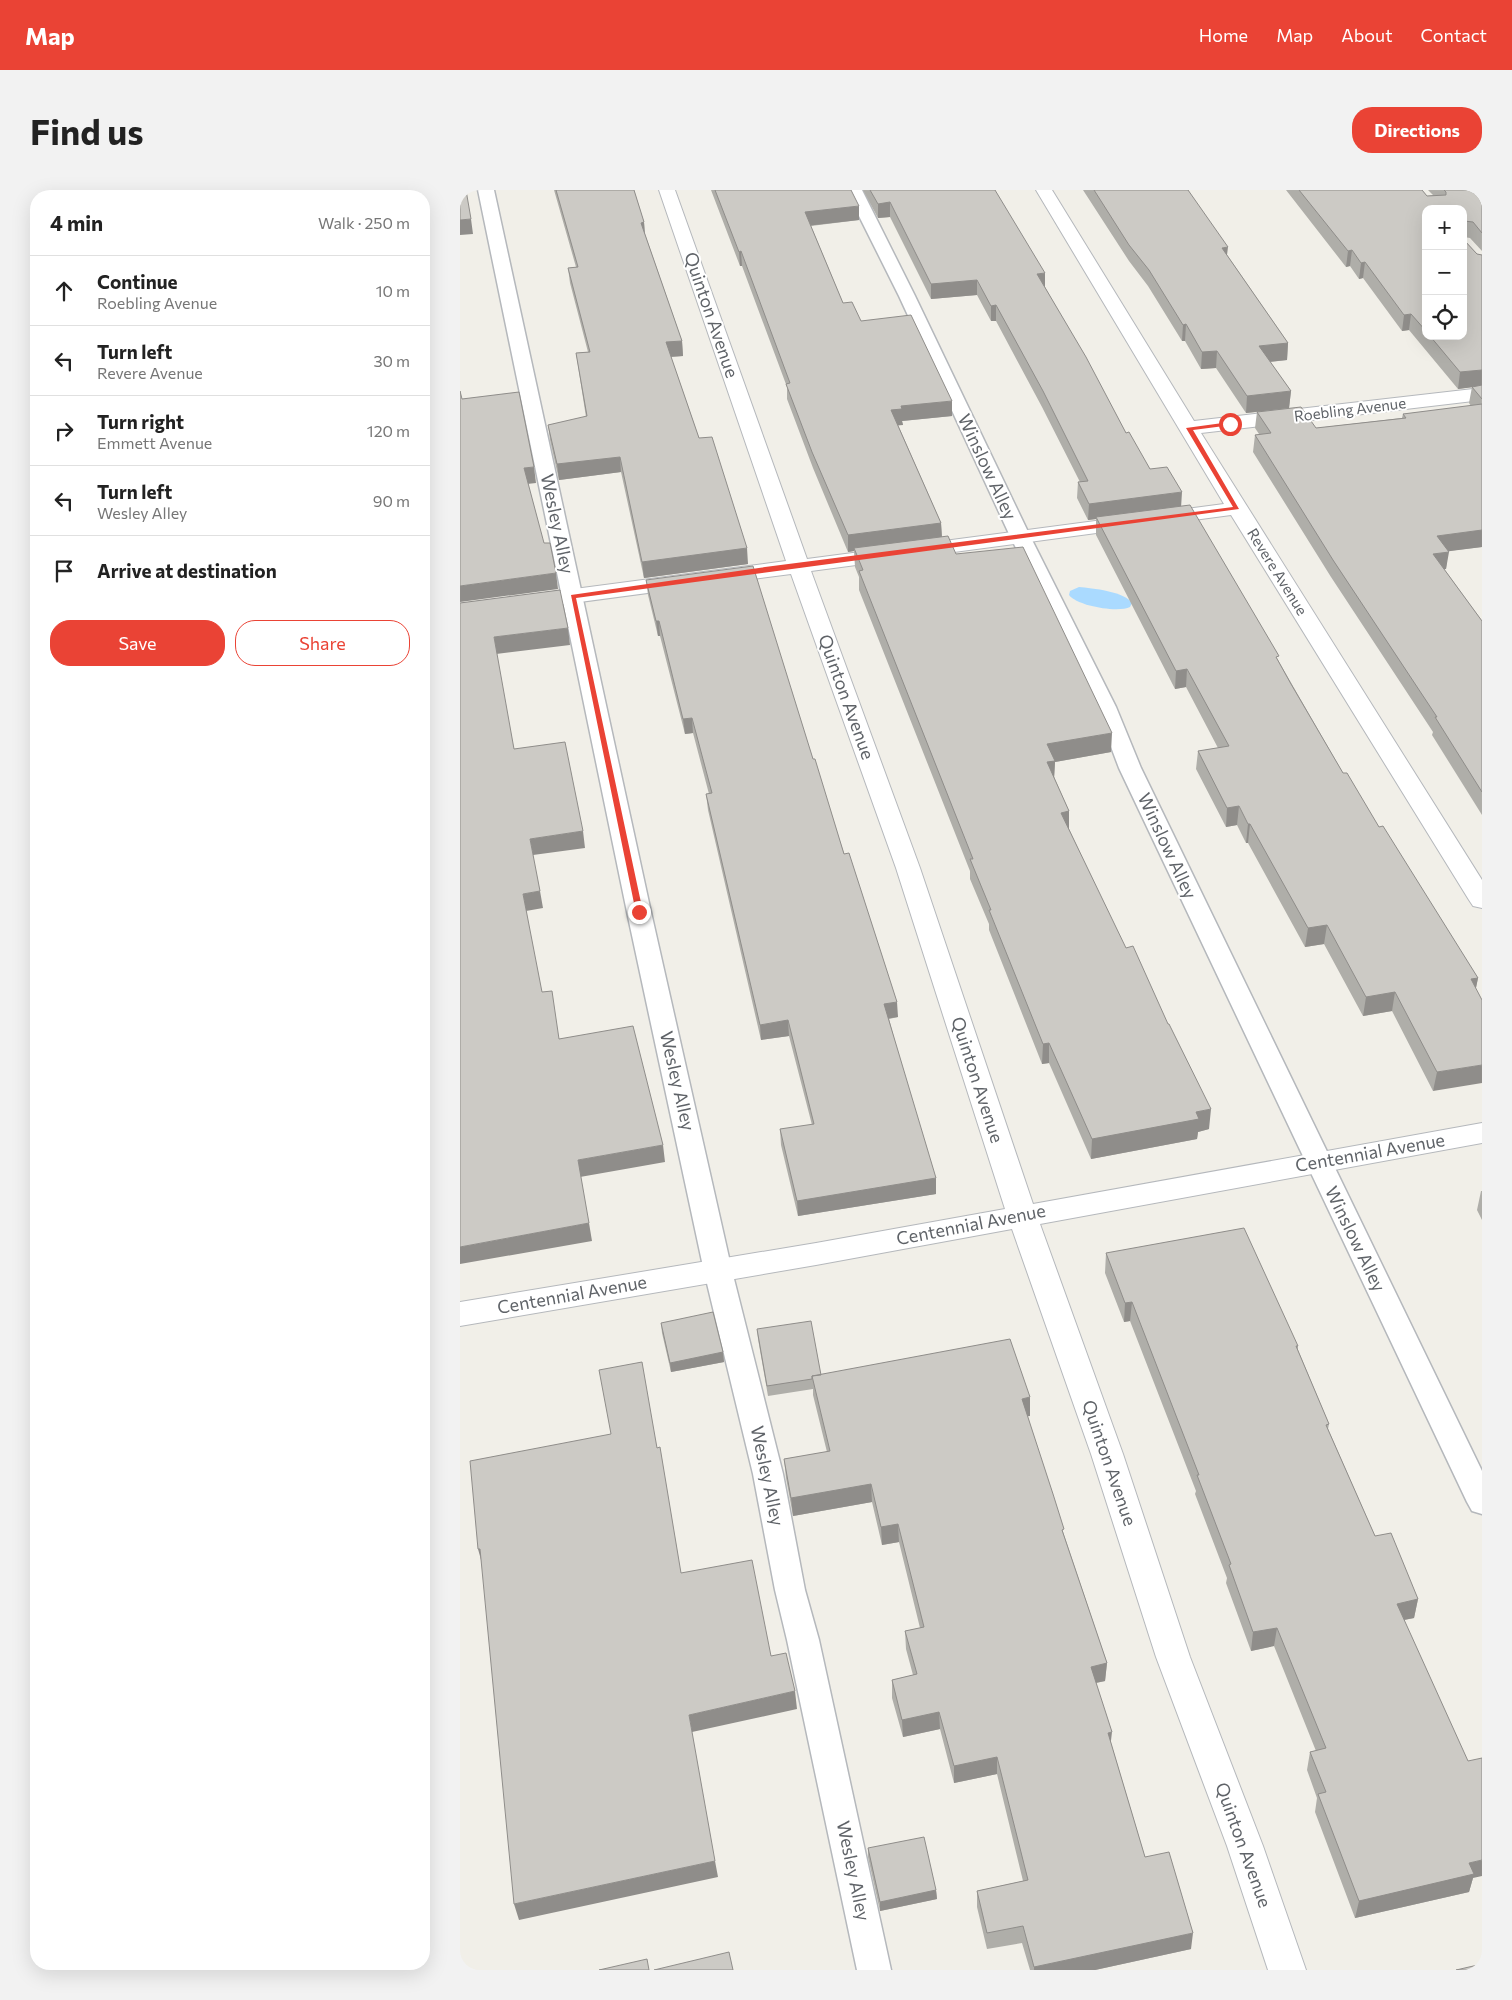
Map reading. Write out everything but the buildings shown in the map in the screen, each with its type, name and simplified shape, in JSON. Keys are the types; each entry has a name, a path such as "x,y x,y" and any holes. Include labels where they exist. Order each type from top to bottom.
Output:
{"street":[{"name":"Quinton Avenue","path":"667,190 798,565 908,868 1022,1216 1107,1454 1173,1657 1245,1846 1288,1970"},
{"name":"Revere Avenue","path":"1044,190 1237,508 1482,900"},
{"name":"Roebling Avenue","path":"1189,428 1482,394"},
{"path":"460,611 1237,508"},
{"name":"Centennial Avenue","path":"460,1314 718,1271 1482,1133"}],"lane":[{"name":"Wesley Alley","path":"486,190 639,912 718,1271 768,1474 790,1590 803,1640 874,1970"},
{"name":"Winslow Alley","path":"854,190 907,296 1020,536 1106,707 1130,768 1482,1502"}],"water":[{"path":"1079,587 1116,593 1132,603 1130,607 1124,609 1108,609 1089,605 1073,599 1069,595 1070,591"}],"route":[{"path":"639,912 573,596 765,569 1237,508 1189,428 1230,424"}]}
